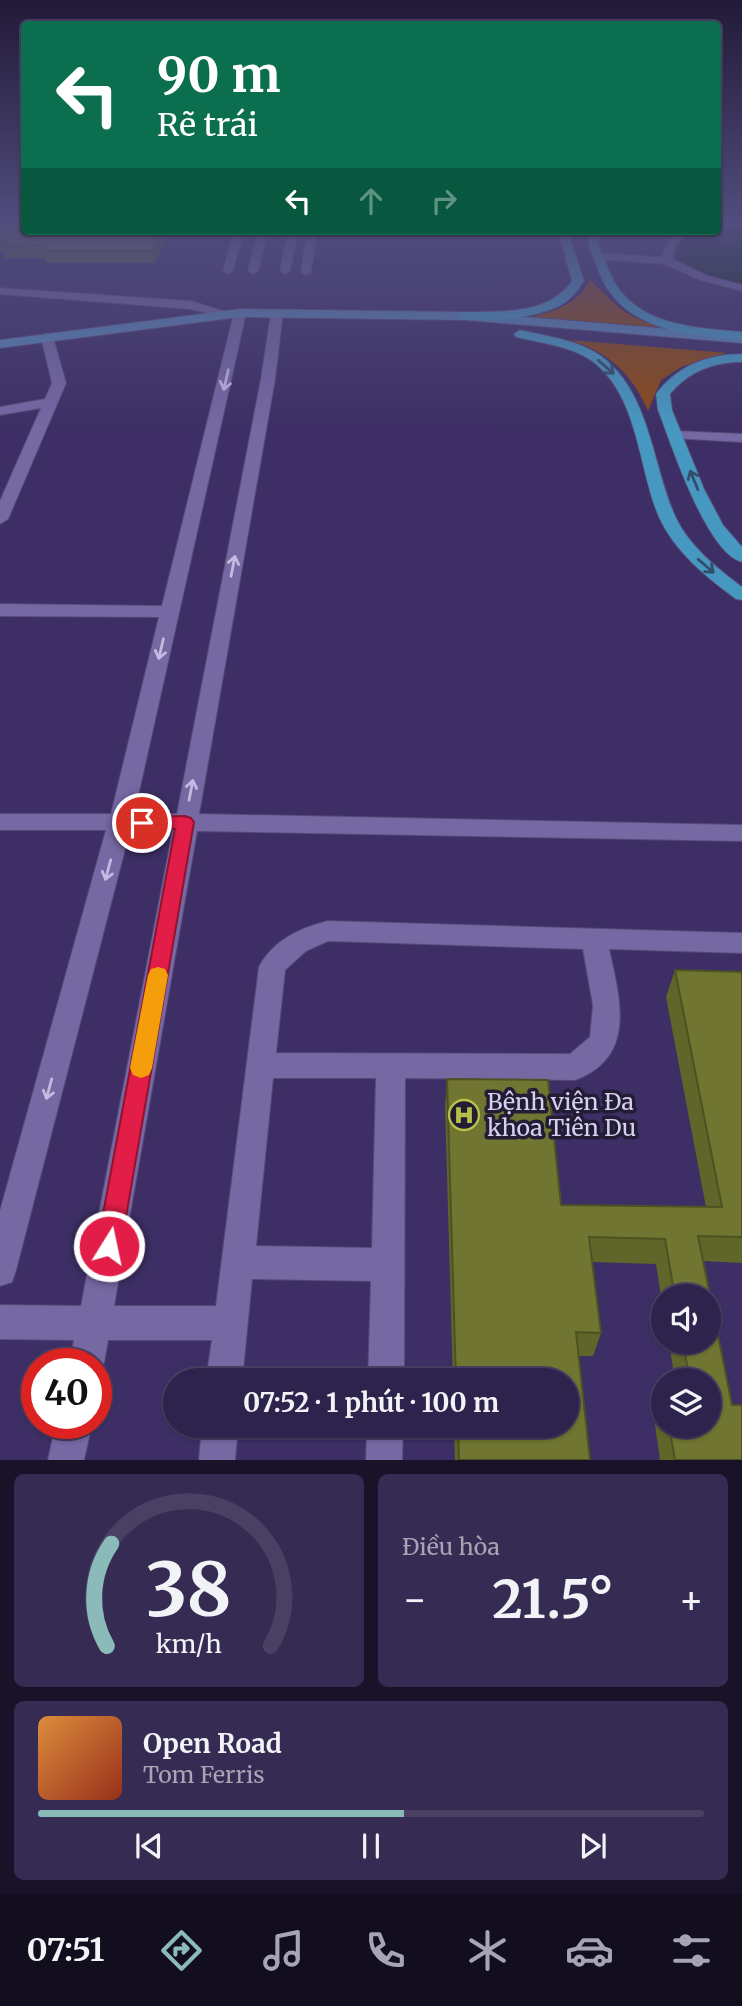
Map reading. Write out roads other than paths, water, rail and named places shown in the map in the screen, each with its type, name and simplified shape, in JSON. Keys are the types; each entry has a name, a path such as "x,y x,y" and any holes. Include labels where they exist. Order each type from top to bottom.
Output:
{"highway":[{"path":"465,316 536,310 558,302 572,291"},
{"path":"613,291 626,306 651,319 742,338"},
{"path":"520,334 569,346 595,358 615,375 632,411 668,519 688,550 742,595"},
{"path":"742,355 710,362 672,382 663,394 665,410 709,517 726,544 742,557"}],"main road":[{"path":"0,344 234,313 465,316 742,338"},
{"path":"386,316 460,329 742,355"}],"street":[{"path":"0,1270 120,823 170,612 234,313 191,305 2,291"},
{"path":"90,1348 268,380 277,313"},
{"path":"0,519 59,383 47,337"},
{"path":"0,411 50,402"},
{"path":"676,435 742,438"},
{"path":"0,610 170,612"},
{"path":"0,822 185,822 742,833"},
{"path":"226,1368 236,1262 272,967 286,949 307,936 328,931 742,943"},
{"path":"260,1065 575,1067 590,1057 604,1040 607,1020 594,938"},
{"path":"386,1368 391,1066"},
{"path":"236,1262 388,1265"},
{"path":"0,1322 95,1325 150,1322 230,1323"},
{"path":"217,1460 219,1438"},
{"path":"384,1460 385,1438"},
{"path":"66,1460 71,1439"}],"place":[{"name":"Bệnh viện Đa khoa Tiên Du","path":"464,1115"}]}
